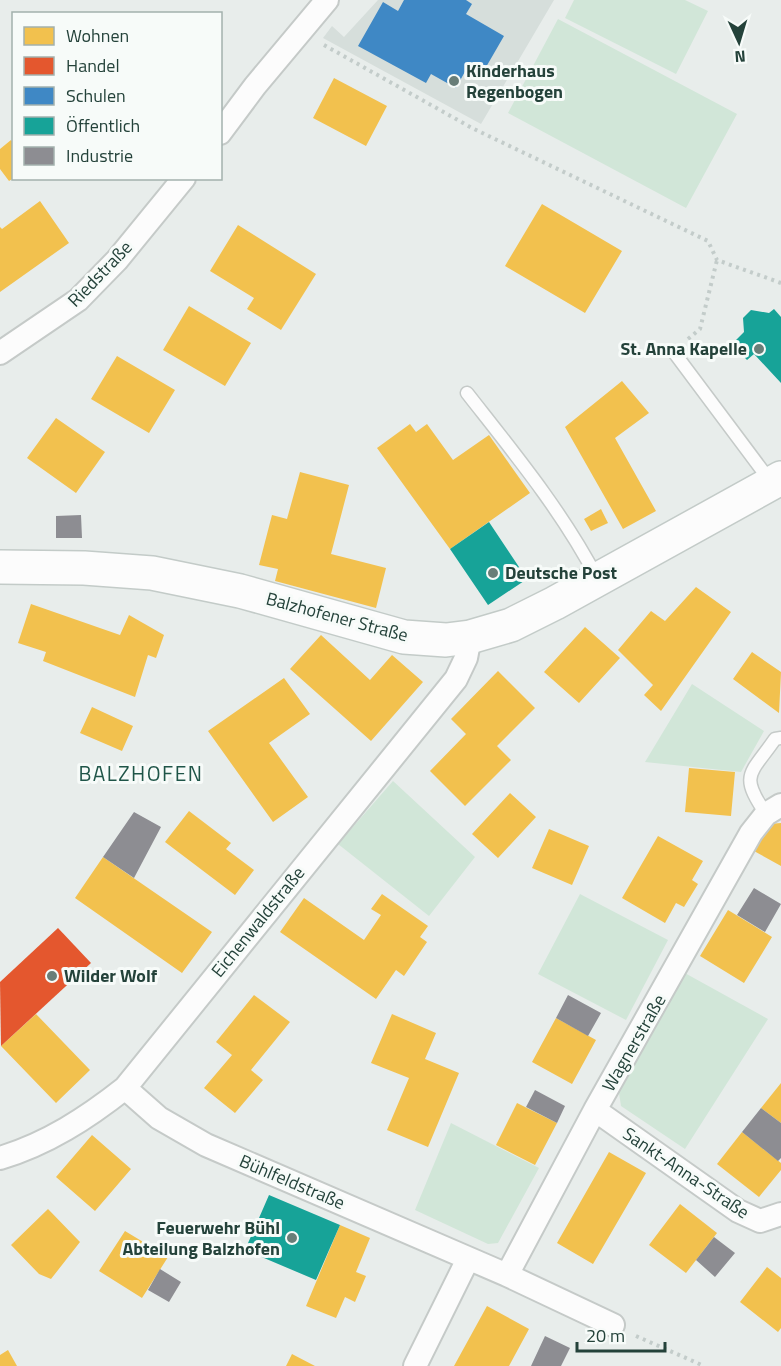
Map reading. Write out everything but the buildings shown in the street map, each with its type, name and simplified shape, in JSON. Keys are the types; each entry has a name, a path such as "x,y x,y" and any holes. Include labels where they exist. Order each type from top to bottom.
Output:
{"street":[{"path":"222,130 327,0"},
{"name":"Riedstraße","path":"0,353 78,300 117,260 182,180"},
{"name":"Balzhofener Straße","path":"0,567 84,568 152,573 240,591 404,637 446,640 470,637 511,625 776,481"},
{"name":"Eichenwaldstraße","path":"0,1158 43,1142 80,1121 125,1088 456,679 466,658 470,637"},
{"name":"Wagnerstraße","path":"507,1275 595,1110 751,833 774,810"},
{"name":"Bühlfeldstraße","path":"125,1088 159,1118 206,1145 507,1275 613,1325"},
{"name":"Sankt-Anna-Straße","path":"595,1110 738,1211 760,1221 781,1214"},
{"path":"415,1366 468,1259"}],"lane":[{"path":"673,351 776,481"},
{"path":"467,393 548,498 577,540 597,579"},
{"name":"Wagnerstraße","path":"774,810 750,791 749,777 775,739 781,738"}],"path":[{"path":"300,32 472,128 708,241 717,260 700,329 673,351"},
{"path":"717,260 781,284"},
{"path":"613,1325 704,1366"}],"shaded area":[{"name":"Kinderhaus Regenbogen","path":"378,0 554,0 481,124 323,38 332,26 344,37"}],"green space":[{"path":"574,0 685,0 708,11 676,74 565,18"},
{"path":"558,19 737,114 686,208 508,113"},
{"path":"692,684 764,731 741,772 645,762"},
{"path":"393,781 475,857 429,916 338,844"},
{"path":"580,894 668,940 626,1020 538,974"},
{"path":"683,972 768,1019 685,1149 621,1106 618,1086"},
{"path":"451,1123 539,1168 498,1243 488,1244 415,1210"}],"place":[{"name":"Kinderhaus Regenbogen","path":"454,81"},
{"name":"St. Anna Kapelle","path":"759,349"},
{"name":"Deutsche Post","path":"493,573"},
{"name":"Wilder Wolf","path":"52,976"},
{"name":"Feuerwehr Bühl Abteilung Balzhofen","path":"292,1238"}],"district":[{"name":"BALZHOFEN","path":"141,774"}]}
